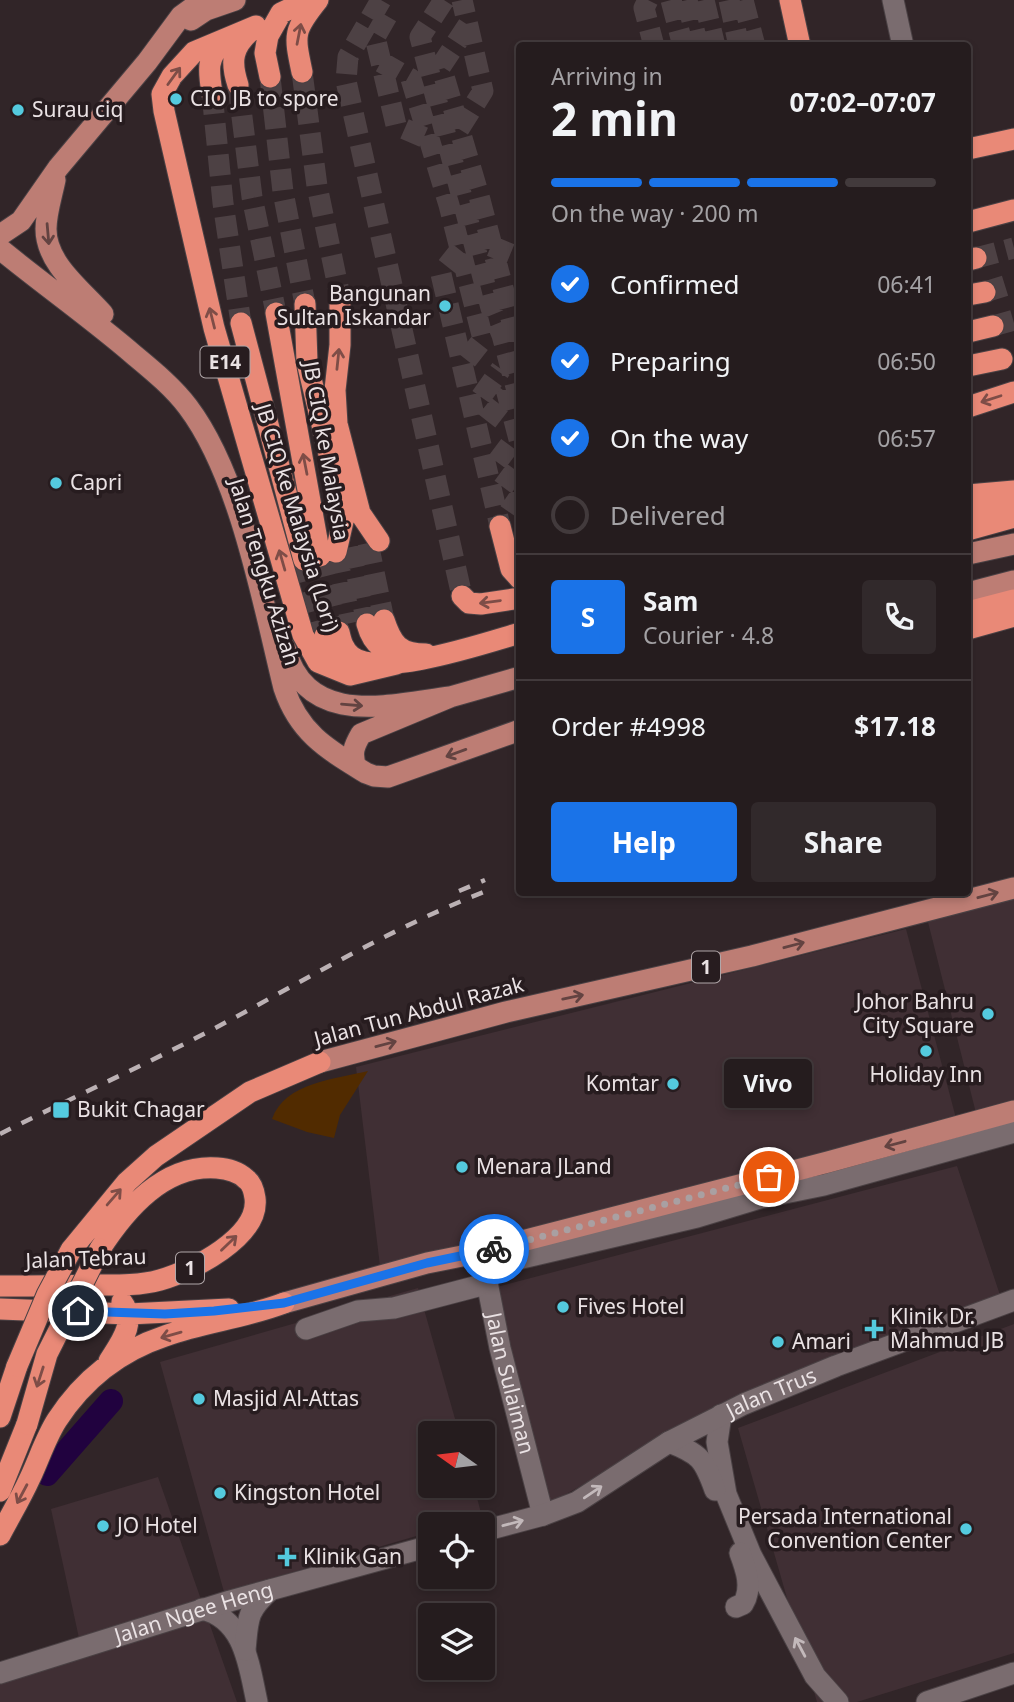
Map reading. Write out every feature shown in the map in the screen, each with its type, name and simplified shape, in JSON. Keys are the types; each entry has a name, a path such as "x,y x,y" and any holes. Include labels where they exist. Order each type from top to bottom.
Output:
{"highway":[{"name":"JB CIQ ke Malaysia (Lori)","path":"308,0 194,52 172,76 162,94 167,124 214,328 303,635 318,662 349,675 419,659"},
{"path":"302,72 296,42 299,25 318,0"},
{"path":"791,5 799,42"},
{"path":"270,77 265,53 268,36 281,13"},
{"name":"JB CIQ ke Malaysia (Lori)","path":"238,85 232,67 235,51 244,36 256,26"},
{"path":"212,93 208,71 211,55 223,40"},
{"path":"971,148 1014,139"},
{"path":"971,221 1014,210"},
{"name":"JB CIQ ke Malaysia (Lori)","path":"340,296 340,345 335,390 337,424 352,515 343,550"},
{"name":"JB CIQ ke Malaysia (Lori)","path":"305,304 307,362 352,515"},
{"name":"JB CIQ ke Malaysia","path":"276,313 316,525 343,550"},
{"name":"JB CIQ ke Malaysia (Lori)","path":"241,323 343,550"},
{"path":"971,331 993,326"},
{"path":"971,365 1002,359"},
{"path":"971,406 1014,392"},
{"path":"971,487 1014,483"},
{"path":"971,495 1014,491"},
{"path":"971,512 1014,509"},
{"path":"971,529 1014,517"},
{"path":"516,551 506,525 511,569 516,575"},
{"path":"462,596 469,603 481,604 516,599"},
{"path":"971,611 1014,600"},
{"path":"971,628 1014,616"},
{"name":"JB CIQ ke Malaysia (Lori)","path":"360,626 328,649 336,662 365,672"},
{"name":"JB CIQ ke Malaysia (Lori)","path":"360,626 356,641 366,653 380,659 419,659"},
{"name":"E14","path":"360,626 398,630 408,642 422,648 419,659 516,635"},
{"name":"Jalan Tun Abdul Razak","path":"1,1411 47,1295 71,1250 127,1182 156,1156 250,1092 320,1062"},
{"name":"Jalan Tebrau","path":"0,1286 90,1285 135,1284 161,1279 215,1255 248,1224 256,1206 254,1191 248,1180 229,1169 214,1168 180,1173 153,1188 117,1223 100,1249 47,1354 27,1424 0,1491"},
{"path":"0,1535 26,1487 56,1421 71,1401 107,1364 129,1325 129,1314 115,1294 90,1285"},
{"path":"0,1309 129,1314 214,1311 284,1303"},
{"path":"107,1364 130,1350 168,1335 255,1314 284,1303"}],"main road":[{"path":"6,247 58,168 147,62 181,16 203,0"},
{"path":"147,62 166,48 192,19 206,10 235,0"},
{"path":"58,168 46,229 48,245 64,271 103,314"},
{"name":"Jalan Tengku Azizah","path":"6,247 103,314 183,387 216,435 250,513 290,664 298,679 319,696 339,704 387,705 450,697"},
{"name":"Jalan Tengku Azizah","path":"6,247 151,369 187,405 205,433 237,512 292,711 316,740 374,776 394,776 415,766 516,731"},
{"path":"971,553 1014,544"},
{"path":"971,592 1014,581"},
{"path":"356,767 352,754 361,734 450,697 516,678"},
{"path":"292,711 306,716 315,710 319,696"},
{"name":"Jalan Tun Abdul Razak","path":"320,1062 506,1012 752,956 1014,888"},
{"path":"284,1303 427,1263 472,1254 828,1162 1014,1111"}],"street":[{"path":"893,0 902,42"},
{"path":"306,1329 358,1311 394,1308 474,1287 505,1262 697,1217 760,1198 824,1185 1014,1132"},
{"name":"Jalan Sulaiman","path":"472,1254 486,1277 500,1348 544,1515"},
{"name":"Jalan Trus","path":"544,1515 577,1502 669,1442 721,1415 811,1376 1014,1300"},
{"path":"721,1415 717,1442 726,1494 751,1555 815,1676 838,1702"},
{"path":"669,1442 692,1451 706,1465 746,1569 749,1590 743,1604 736,1607"},
{"path":"495,1528 544,1515"},
{"name":"Jalan Ngee Heng","path":"0,1673 272,1588 418,1549"},
{"path":"245,1650 248,1619 253,1606 272,1588"},
{"path":"202,1609 226,1619 245,1650 257,1702"},
{"path":"927,1702 1014,1673"}],"shaded area":[{"name":"Johor Bahru City Square","path":"1014,897 1014,1107 977,1117 928,922"},
{"path":"906,929 957,1122 380,1266 356,1067"},
{"path":"368,1071 340,1115 334,1138 307,1132 272,1119 288,1097 300,1090 327,1080"},
{"path":"957,1166 1000,1295 811,1365 668,1430 588,1482 546,1505 493,1288"},
{"path":"418,1288 456,1421 418,1421 418,1498 477,1498 481,1512 418,1512 418,1535 224,1592 160,1362"},
{"path":"1014,1324 1014,1653 857,1702 817,1702 738,1428"},
{"path":"158,1477 237,1702 0,1702 0,1662 79,1638 51,1509"}],"waterway":[{"path":"47,1474 111,1401"}],"tunnel":[{"path":"381,0 348,57 346,81 462,596"},
{"path":"444,0 420,37 491,308 502,335 516,387"},
{"path":"459,129 483,91 462,0"},
{"path":"648,0 644,8 653,42"},
{"path":"671,0 682,42"},
{"path":"687,0 697,42"},
{"path":"704,0 714,42"},
{"path":"729,0 738,42"},
{"path":"743,0 754,42"},
{"path":"387,16 375,37 396,125 430,140"},
{"path":"468,25 441,66 516,331"},
{"path":"381,62 411,79 449,205 483,339 462,366"},
{"path":"302,72 317,186 340,296"},
{"path":"270,77 283,192 305,304"},
{"path":"238,85 252,197 276,313"},
{"path":"212,93 223,203 241,323"},
{"path":"491,246 516,256"},
{"path":"976,258 1014,248"},
{"path":"460,250 441,274 500,526"},
{"path":"985,292 1014,283"},
{"path":"993,326 1014,320"},
{"path":"481,397 501,369"},
{"path":"506,389 516,428"},
{"path":"487,421 508,394"},
{"path":"497,462 516,437"},
{"path":"503,487 516,469"},
{"path":"509,512 516,502"},
{"path":"368,543 384,620"},
{"path":"351,547 367,624"},
{"path":"336,552 351,623"},
{"path":"320,556 339,632"},
{"path":"304,560 325,636"}],"railway":[{"path":"459,891 485,880"},
{"path":"0,1134 192,1040 385,936 489,890"}],"way so far":[{"path":"494,1249 769,1177"}],"place":[{"name":"CIO JB to spore","path":"176,99"},
{"name":"Surau ciq","path":"18,110"},
{"name":"Bangunan Sultan Iskandar","path":"445,306"},
{"name":"Capri","path":"56,483"},
{"name":"Johor Bahru City Square","path":"988,1014"},
{"name":"Holiday Inn","path":"926,1051"},
{"name":"Komtar","path":"673,1084"},
{"name":"Bukit Chagar","path":"61,1110"},
{"name":"Menara JLand","path":"462,1167"},
{"name":"Vivo","path":"769,1177"},
{"name":"Fives Hotel","path":"563,1307"},
{"name":"Klinik Dr. Mahmud JB","path":"874,1329"},
{"name":"Amari","path":"778,1342"},
{"name":"Masjid Al-Attas","path":"199,1399"},
{"name":"Kingston Hotel","path":"220,1493"},
{"name":"JO Hotel","path":"103,1526"},
{"name":"Persada International Convention Center","path":"966,1529"},
{"name":"Klinik Gan","path":"287,1557"}],"route":[{"path":"78,1311 165,1314 284,1303 427,1263 494,1249"}]}
